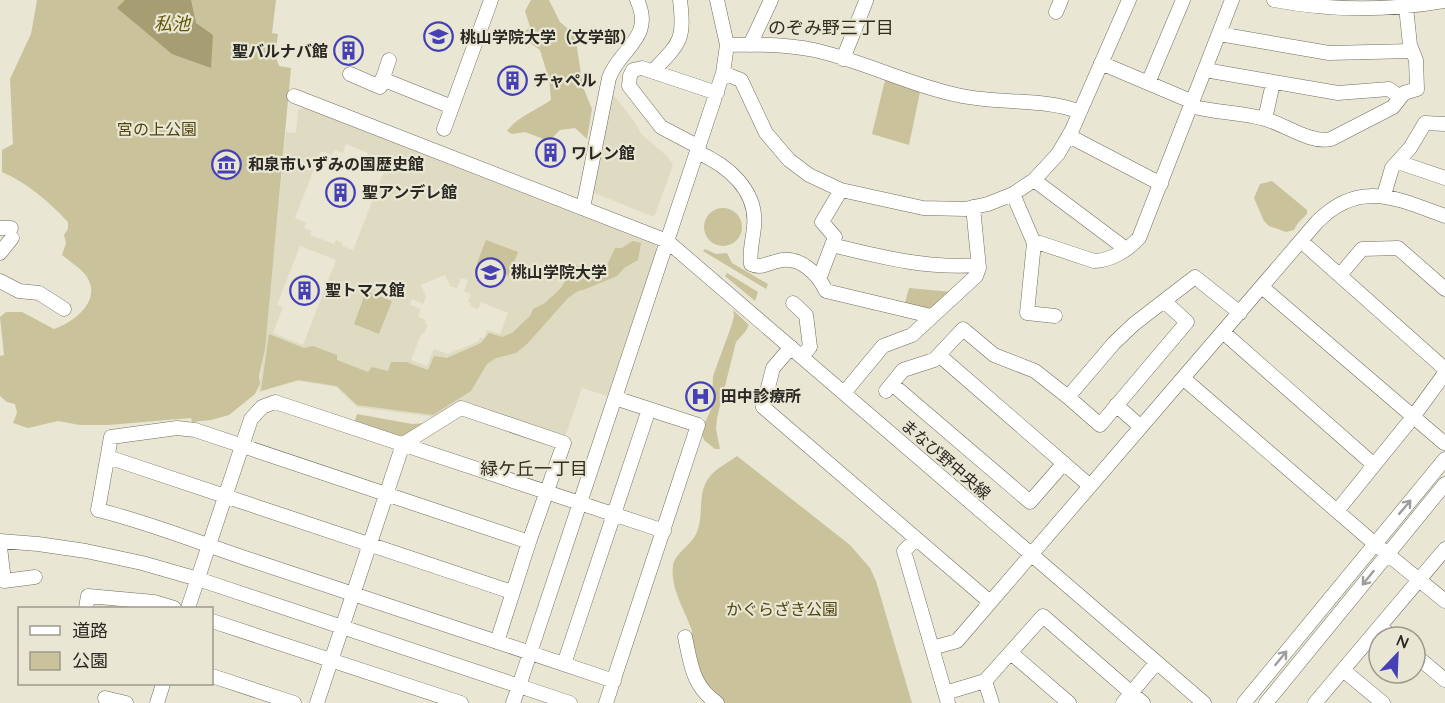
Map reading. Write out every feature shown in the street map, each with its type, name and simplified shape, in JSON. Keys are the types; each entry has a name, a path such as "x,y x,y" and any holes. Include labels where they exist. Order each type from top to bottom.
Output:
{"street":[{"path":"444,129 491,0"},
{"path":"583,208 609,78 614,65 633,45 639,33 642,18 637,0"},
{"path":"653,71 677,46 682,34 680,0"},
{"path":"513,703 723,73 727,45 717,0"},
{"path":"750,45 771,0"},
{"path":"723,73 741,80 766,133 789,160 809,175 841,190 923,208 948,210 973,207 1012,194 1034,180 1058,154 1069,136 1129,0"},
{"path":"1148,83 1183,0"},
{"path":"1034,243 1094,261 1109,258 1126,249 1141,235 1232,0"},
{"path":"1274,0 1324,8 1445,1"},
{"path":"843,59 863,21 866,1"},
{"path":"1101,63 1192,104 1265,119 1301,134 1325,140 1393,107 1404,93 1417,89 1416,60 1412,51 1414,4"},
{"path":"1219,34 1329,52 1412,51"},
{"path":"727,45 801,47 956,95 994,102 1059,105 1080,112"},
{"path":"350,74 380,87 389,60"},
{"path":"717,93 642,68 633,70 630,76 629,86 661,127 723,166 740,182 749,197 754,224 750,252 751,264 764,266 788,260 803,265 818,276 826,291 931,316"},
{"path":"1205,70 1338,93 1389,88 1400,97"},
{"path":"382,80 452,107"},
{"path":"1265,119 1273,83"},
{"name":"まなび野中央線","path":"294,96 667,241 1204,703"},
{"path":"1384,195 1392,168 1425,123 1445,123"},
{"path":"1069,136 1161,184"},
{"path":"1398,162 1445,178"},
{"path":"1034,180 1126,249"},
{"path":"818,276 821,274 835,237 822,222 841,190"},
{"path":"1012,194 1034,243 1027,313 1055,316"},
{"path":"932,648 957,641 1323,215 1340,202 1365,195 1384,195 1445,216"},
{"path":"844,393 883,346 909,337 974,279 978,272 978,264 973,207"},
{"path":"0,253 8,232"},
{"path":"1301,241 1445,371 1413,417 1337,511"},
{"path":"832,245 920,265 949,267 978,264"},
{"path":"1340,275 1362,249 1398,248 1445,289"},
{"path":"1068,398 1134,324 1196,277 1239,313"},
{"path":"0,281 19,291 39,293 64,309"},
{"path":"1262,287 1444,443"},
{"path":"1064,463 1030,502 889,388 903,370 940,356 963,329 994,355 1035,371 1100,425 1187,322 1164,301"},
{"path":"793,303 806,315 810,346 802,356"},
{"path":"1223,332 1374,465"},
{"path":"791,347 773,368 764,407 990,602"},
{"path":"940,356 1090,486"},
{"path":"1183,378 1375,544 1445,601"},
{"path":"606,703 698,425 615,398"},
{"path":"190,607 251,419 267,404 275,402 664,531"},
{"path":"1116,405 1141,427"},
{"path":"317,703 403,444 461,408 564,443 497,642"},
{"path":"564,664 649,409"},
{"path":"529,542 242,445 195,430 177,428 111,436 98,510 123,516 614,681"},
{"path":"108,457 512,592"},
{"path":"1244,703 1445,459"},
{"path":"1266,703 1445,484"},
{"path":"916,538 904,551 947,698 985,681 1043,616 1127,698 1143,703"},
{"path":"0,541 86,551 142,563 198,579 570,703"},
{"path":"0,547 2,581 35,577"},
{"path":"1382,625 1445,549"},
{"path":"86,607 88,596 154,602 168,607"},
{"path":"213,621 461,703"},
{"path":"685,637 697,683 704,694 717,703"},
{"path":"1316,703 1367,642"},
{"path":"1011,653 1069,703"},
{"path":"1127,698 1156,663"},
{"path":"1427,665 1445,680"},
{"path":"1343,670 1383,703"},
{"path":"213,676 294,703"},
{"path":"985,681 992,703"},
{"path":"106,685 105,700 126,703"},
{"path":"156,703 163,685"}],"shaded area":[{"path":"612,93 641,134 667,156 673,165 654,217 592,192"},
{"name":"桃山学院大学","path":"305,108 655,245 657,249 607,396 582,388 565,437 461,401 435,417 357,407 336,387 298,381 259,392 286,132 296,133 298,110","holes":["346,144 368,153 365,161 373,165 374,162 386,166 353,250 342,246 343,243 336,240 334,244 310,235 312,231 304,228 306,223 295,218 321,151 332,155 334,150 343,153","300,246 336,260 303,345 273,333 283,307 277,305","445,275 450,286 457,288 461,278 468,280 464,291 471,294 468,302 471,303 470,306 478,309 481,302 508,313 500,334 487,330 484,338 480,337 479,341 448,354 434,349 427,366 411,360 422,333 428,325 425,323 426,320 418,317 421,309 410,305 412,299 423,304 426,297 421,285"]}],"green space":[{"name":"宮の上公園","path":"37,0 276,0 272,33 278,34 275,55 279,66 291,68 265,349 259,376 260,384 255,394 229,415 192,422 191,418 108,425 80,425 58,421 28,428 13,423 17,413 15,404 7,402 0,396 0,356 4,355 0,317 6,312 22,312 54,329 77,316 84,309 91,294 91,286 87,277 62,255 68,222 38,194 2,172 2,150 13,144 10,79 31,34"},
{"path":"531,0 549,0 560,22 575,35 583,87 592,109 587,139 575,128 560,130 549,141 525,132 512,134 507,131 522,118 551,100 549,80 540,50 520,36 530,27 525,11"},
{"path":"885,80 920,92 909,145 872,134"},
{"path":"1272,181 1307,210 1307,214 1294,230 1286,232 1269,226 1264,221 1254,198 1260,184"},
{"path":"723,208 730,209 736,214 741,220 741,234 736,240 730,245 723,246 716,245 710,240 705,234 704,227 705,220 710,214 716,209"},
{"path":"486,240 518,252 509,276 477,263"},
{"path":"633,241 641,243 638,260 624,268 617,276 578,291 568,298 528,343 516,353 496,358 487,364 471,391 433,415 357,405 337,386 298,380 261,391 269,334 304,348 313,346 337,355 337,360 368,372 372,367 388,371 391,362 406,362 428,370 434,356 447,358 481,343 489,333 502,337 512,333 530,316 533,309 545,303 561,288 566,280 570,263 603,274 615,248 622,248"},
{"path":"705,249 716,254 727,253 732,263 768,284 766,289 703,251"},
{"path":"727,273 758,292 755,301 725,276"},
{"path":"909,288 952,292 930,311 904,306"},
{"path":"366,291 392,301 379,334 354,324"},
{"path":"733,310 749,325 736,342 717,418 716,429 720,449 715,449 704,440 701,431 712,407 713,376 731,327"},
{"path":"357,414 412,424 426,423 400,438 354,423"},
{"name":"かぐらざき公園","path":"737,456 850,545 870,568 876,581 912,703 722,703 706,692 690,641 692,631 676,591 673,565 676,557 695,536 700,521 703,489 706,482 716,470"}],"water":[{"name":"私池","path":"125,0 191,0 196,23 213,35 211,68 172,54 117,8"}],"place":[{"name":"桃山学院大学（文学部）","path":"439,37"},
{"name":"聖バルナバ館","path":"349,51"},
{"name":"チャペル","path":"512,80"},
{"name":"ワレン館","path":"550,153"},
{"name":"和泉市いずみの国歴史館","path":"227,164"},
{"name":"聖アンデレ館","path":"341,192"},
{"name":"桃山学院大学","path":"490,272"},
{"name":"聖トマス館","path":"304,290"},
{"name":"田中診療所","path":"700,396"}],"district":[{"name":"のぞみ野三丁目","path":"831,28"},
{"name":"緑ケ丘一丁目","path":"534,469"}]}
